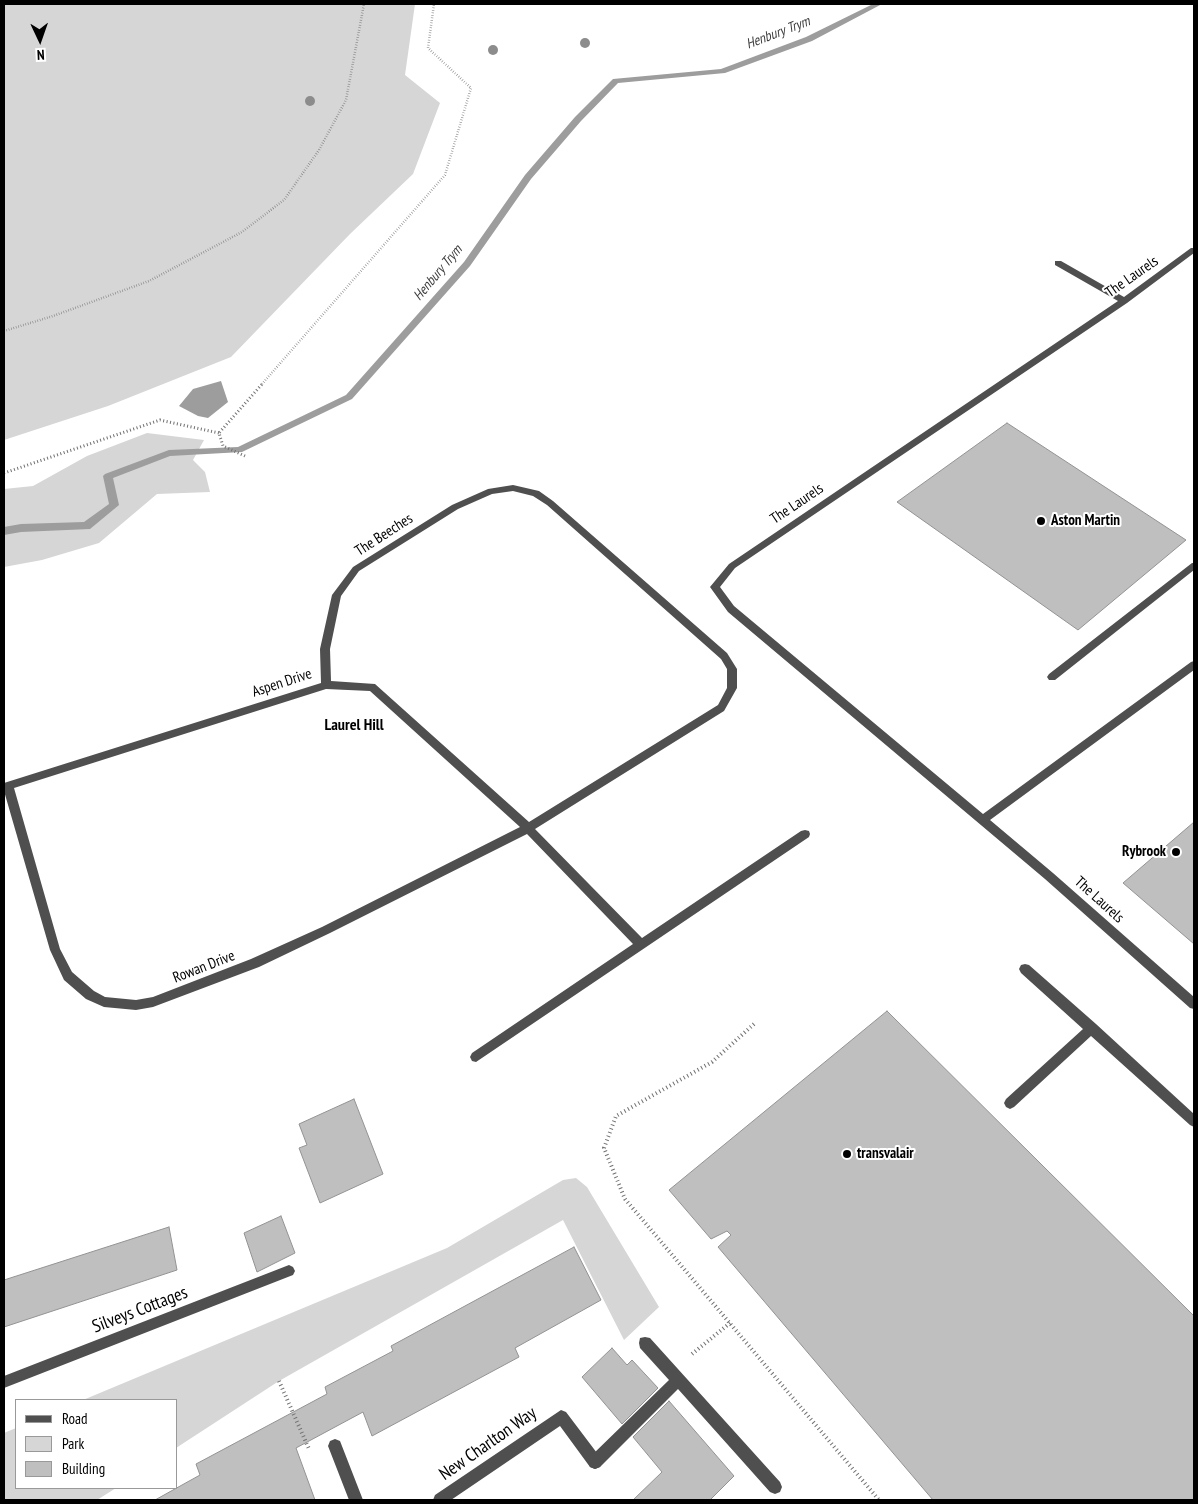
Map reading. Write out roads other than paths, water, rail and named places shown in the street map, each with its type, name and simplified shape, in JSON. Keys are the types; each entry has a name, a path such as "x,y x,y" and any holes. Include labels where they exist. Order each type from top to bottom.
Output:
{"street":[{"name":"The Laurels","path":"1194,250 1124,301 732,566 714,587 731,609 983,820 1194,1004"},
{"path":"1058,263 1124,301"},
{"name":"The Beeches","path":"326,685 325,649 338,595 356,570 455,506 491,491 513,488"},
{"name":"Rowan Drive","path":"7,787 55,950 68,976 90,996 104,1002 136,1005 153,1002 255,963 326,930 528,828 721,708 732,688 732,669 724,656 550,503 536,493 513,488"},
{"path":"1052,677 1192,566 1194,568"},
{"path":"983,820 1194,665"},
{"name":"Aspen Drive","path":"7,787 326,685 372,687 528,828 641,945"},
{"path":"476,1057 805,834"},
{"path":"1025,969 1194,1121"},
{"path":"1010,1103 1092,1028"},
{"name":"Silveys Cottages","path":"4,1382 289,1271"},
{"path":"645,1343 776,1487"},
{"name":"New Charlton Way","path":"440,1500 561,1417 595,1462 674,1376"},
{"path":"335,1446 356,1500"}],"waterway":[{"name":"Henbury Trym","path":"4,531 21,528 86,526 114,505 108,476 169,453 239,450 349,397 467,264 528,177 578,119 616,81 722,71 809,39 878,4"}],"place":[{"name":"Aston Martin","path":"1041,521"},
{"name":"Rybrook","path":"1176,852"},
{"name":"transvalair","path":"847,1154"}],"district":[{"name":"Laurel Hill","path":"354,725"}]}
